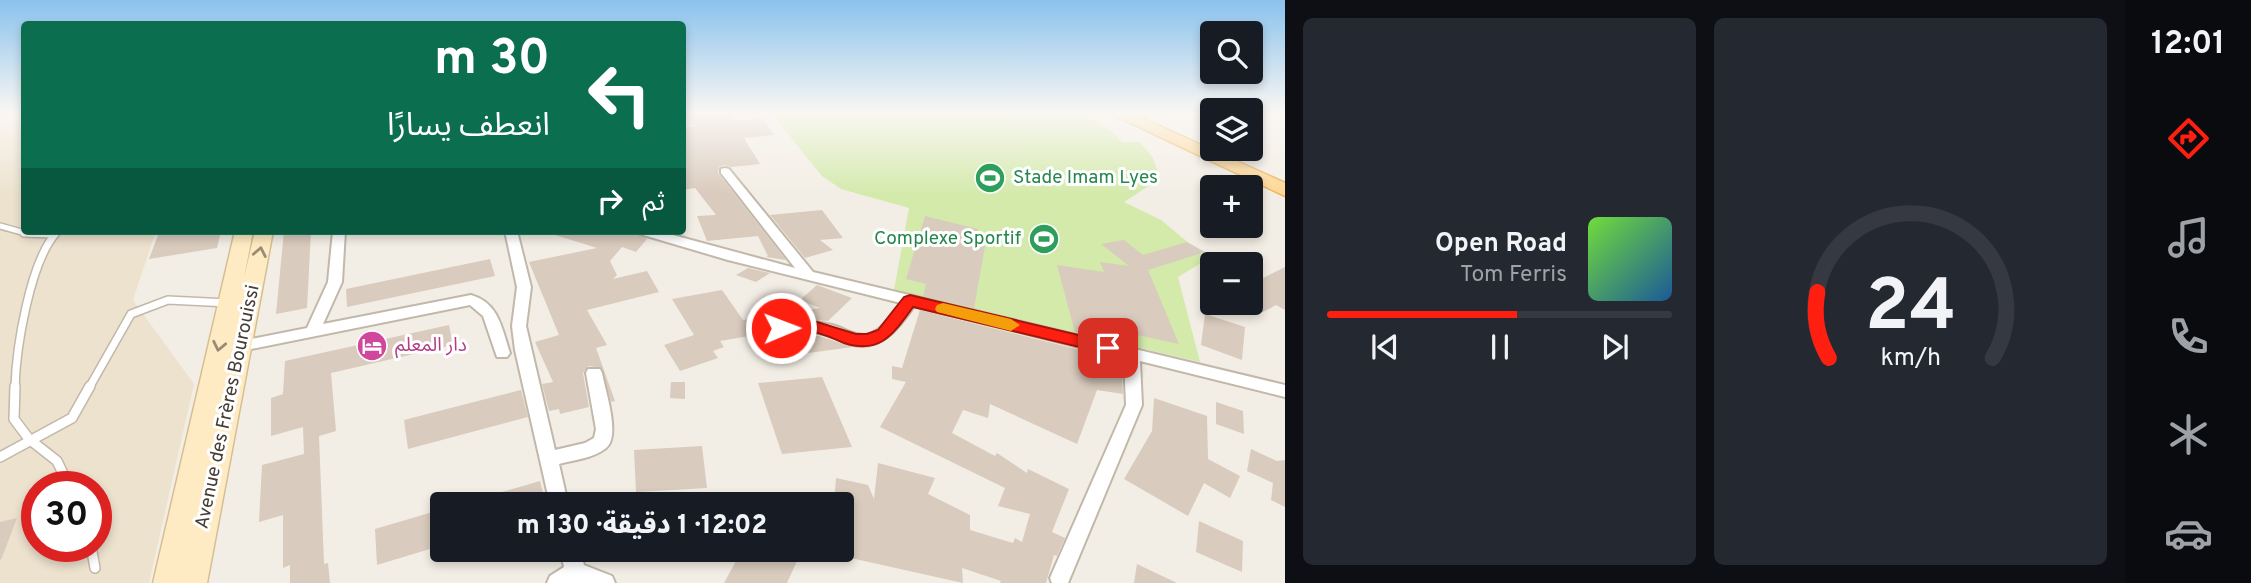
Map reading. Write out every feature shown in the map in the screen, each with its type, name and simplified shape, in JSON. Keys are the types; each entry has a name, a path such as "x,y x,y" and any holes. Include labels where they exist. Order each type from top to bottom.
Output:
{"main road":[{"path":"1176,140 1285,190"},
{"path":"168,583 243,235"},
{"name":"Avenue des Frères Bourouissi","path":"192,583 263,235"}],"street":[{"path":"725,172 808,275"},
{"path":"312,332 335,282 339,235"},
{"path":"511,235 524,287 525,299 519,326 523,350 556,492"},
{"path":"659,235 910,301 1285,391"},
{"path":"241,346 471,300 482,303 489,311 502,352"},
{"path":"781,328 814,326 855,340 869,341 884,334 910,301"},
{"path":"1060,578 1134,405 1132,354"},
{"path":"548,459 589,449 602,442 605,429 594,373"},
{"path":"557,583 577,577 606,583"}],"lane":[{"path":"0,226 21,232"},
{"path":"55,235 39,259 16,360 14,419 29,439 57,461 62,471"},
{"path":"0,457 72,418 131,314 168,300 229,303"},
{"path":"94,562 95,568"}],"shaded area":[{"path":"0,140 21,140 21,235 155,235 133,300 194,384 149,583 0,583"}],"green space":[{"name":"Complexe Sportif","path":"793,140 1140,142 1153,158 1158,172 1147,187 1124,202 1161,220 1200,252 1200,264 1178,277 1200,362 894,290 909,208 841,189 822,176"}],"building":[{"path":"686,140 745,140 760,164 731,167 724,165 719,167 718,173 786,260 766,257 768,256 758,236 707,241 697,216 716,215 695,188 686,189"},
{"path":"822,210 843,238 820,240 833,250 805,258 770,215"},
{"path":"925,216 978,229 975,244 985,246 974,308 923,296 926,284 906,279"},
{"path":"158,235 220,235 217,248 149,259"},
{"path":"284,235 311,235 307,308 276,314"},
{"path":"555,235 639,235 647,239 636,252 622,247 610,261 617,275 613,279 647,271 659,292 587,310 607,345 596,348 615,401 611,402 602,368 588,366 583,373 589,407 560,414 559,409 549,411 542,384 553,382 535,342 559,335 529,262 597,248"},
{"path":"1124,240 1143,255 1187,242 1205,252 1148,270 1179,344 1123,332 1128,345 1075,332 1057,265 1104,272 1100,262 1129,266 1101,244"},
{"path":"490,259 495,276 347,307 346,289"},
{"path":"1285,267 1285,310 1276,305 1263,312 1263,278"},
{"path":"748,268 770,273 756,282 736,275"},
{"path":"817,285 852,298 828,321 777,321 785,314 820,308 800,300"},
{"path":"722,290 743,320 766,317 773,332 720,341 724,347 713,351 718,358 680,371 664,345 694,335 672,299"},
{"path":"920,310 1121,360 1123,394 1097,390 1077,444 990,404 988,418 963,410 952,433 995,456 997,453 1027,473 1028,469 1069,489 1052,532 1065,538 1057,556 1054,555 1046,583 1000,583 1001,581 962,568 963,583 854,559 854,492 835,492 836,478 868,485 874,499 878,463 935,478 928,494 970,515 970,530 1013,543 1015,538 1022,542 1030,514 998,506 1005,488 880,427 906,382 892,379 892,366 902,368"},
{"path":"1205,315 1245,327 1242,360 1201,345"},
{"path":"449,325 453,345 331,373 336,431 319,436 324,564 328,563 330,583 290,583 290,565 283,568 283,515 259,522 262,465 304,454 303,427 271,436 271,398 283,394 285,361"},
{"path":"777,335 819,336 853,347 786,356"},
{"path":"822,377 852,447 782,454 758,383"},
{"path":"671,382 685,382 685,399 670,398"},
{"path":"521,390 528,417 408,449 404,420"},
{"path":"1154,398 1207,416 1208,459 1240,476 1230,498 1204,483 1188,516 1124,479 1152,431"},
{"path":"1216,402 1243,411 1244,434 1216,424"},
{"path":"702,446 707,488 636,492 634,450"},
{"path":"1251,449 1277,461 1285,460 1285,507 1271,500 1273,483 1247,471"},
{"path":"540,481 543,492 502,492"},
{"path":"430,513 430,549 377,565 375,529"},
{"path":"17,518 1,560 0,522"},
{"path":"1199,521 1243,541 1242,572 1196,552"},
{"path":"735,562 797,562 787,583 724,583"},
{"path":"1137,564 1177,583 1134,583"}],"slow traffic":[{"path":"943,309 1011,325"}],"place":[{"name":"Stade Imam Lyes","path":"990,178"},
{"name":"Complexe Sportif","path":"1044,239"},
{"name":"دار المعلم","path":"372,346"}],"route":[{"path":"781,328 814,326 855,340 869,341 884,334 910,301 1108,348"}]}
